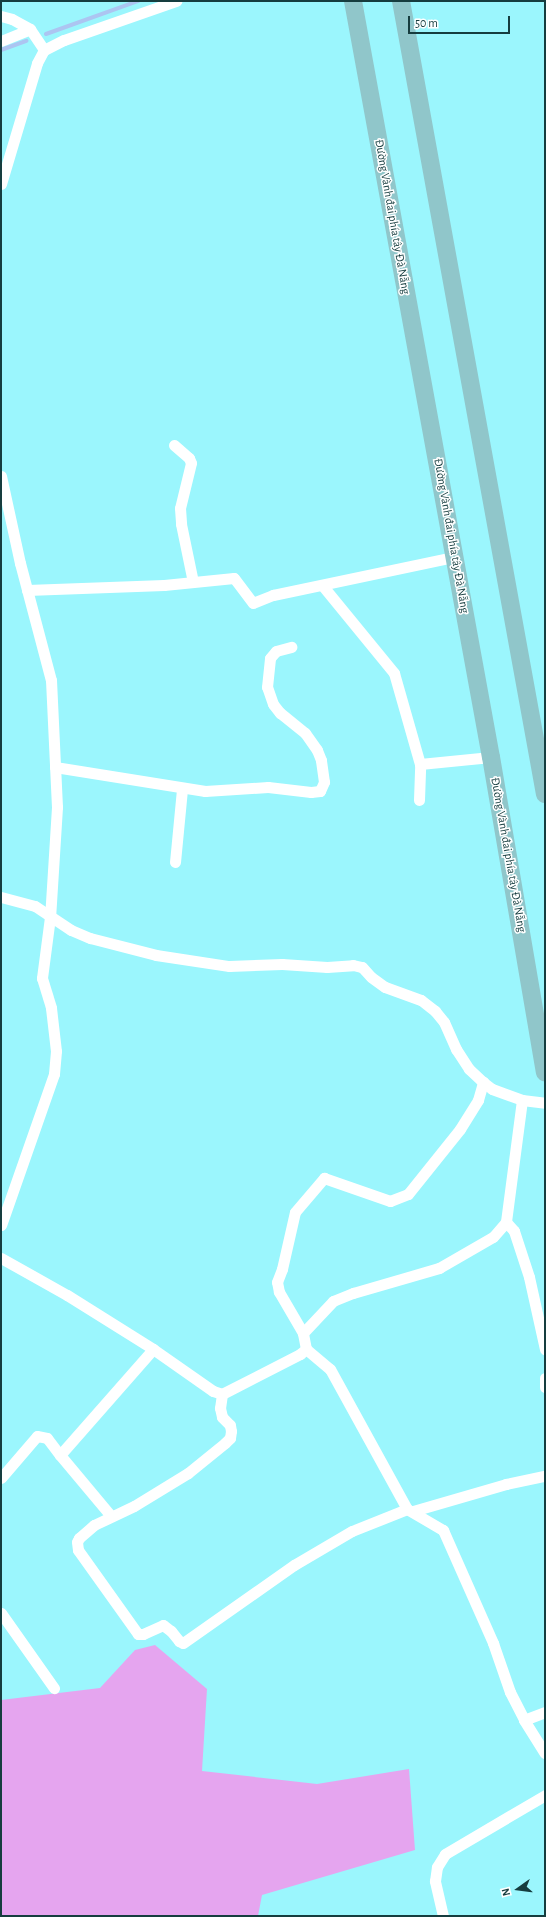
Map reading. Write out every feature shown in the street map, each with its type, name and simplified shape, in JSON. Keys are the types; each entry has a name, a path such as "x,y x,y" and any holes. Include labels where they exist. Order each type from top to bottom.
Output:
{"main road":[{"name":"Đường Vành đai phía tây Đà Nẵng","path":"353,1 491,757 545,1072"},
{"path":"401,1 545,794"}],"street":[{"path":"1,184 37,62 44,50 64,40 176,1"},
{"path":"1,16 12,19 30,29 44,50"},
{"path":"1,41 30,29"},
{"path":"174,445 189,458 190,463 180,508 181,524 193,582"},
{"path":"1,476 3,500 51,680 57,807 50,917 42,978 51,1008 56,1052 54,1074 1,1225"},
{"path":"27,590 164,585 234,578 253,603 273,595 454,557"},
{"path":"322,585 394,673 420,764 419,800"},
{"path":"55,767 182,789 205,791 268,787 311,792 320,791 323,787 321,760 317,750 305,733 280,713 273,704 267,687 270,658 276,651 291,647"},
{"path":"420,764 491,757"},
{"path":"175,862 182,789"},
{"path":"1,897 35,906 71,930 90,938 156,955 229,966 282,964 326,968 353,964 362,967 371,977 385,987 421,1000 435,1011 444,1022 456,1049 469,1069 492,1089 522,1100 545,1103"},
{"path":"483,1082 478,1100 460,1129 408,1194 390,1201 324,1178 295,1212 282,1269 277,1282 279,1292 303,1333 306,1349 330,1369 410,1510 443,1530 493,1643 510,1692 524,1720 545,1753"},
{"path":"303,1333 333,1301 353,1293 439,1268 493,1237 506,1222 522,1100"},
{"path":"506,1222 514,1231 526,1266 545,1349"},
{"path":"1,1258 67,1295 153,1349 203,1385 222,1394 300,1354 306,1349"},
{"path":"60,1455 153,1349"},
{"path":"545,1378 545,1387"},
{"path":"222,1394 220,1408 222,1417 230,1426 231,1431 225,1443 188,1473 134,1506 94,1525 80,1538 78,1542 78,1550 138,1634 142,1634 164,1625 179,1641 183,1643 294,1565 352,1531 410,1510 506,1484 545,1476"},
{"path":"1,1478 37,1436 47,1438 111,1516"},
{"path":"1,1613 54,1688"},
{"path":"524,1720 545,1712"},
{"path":"443,1916 435,1881 437,1867 445,1854 545,1795"}],"shaded area":[{"path":"155,1645 207,1689 202,1771 317,1784 409,1769 415,1850 262,1895 258,1916 1,1916 1,1700 100,1688 135,1650"}],"waterway":[{"path":"46,34 138,1"},
{"path":"1,50 26,41"}]}
